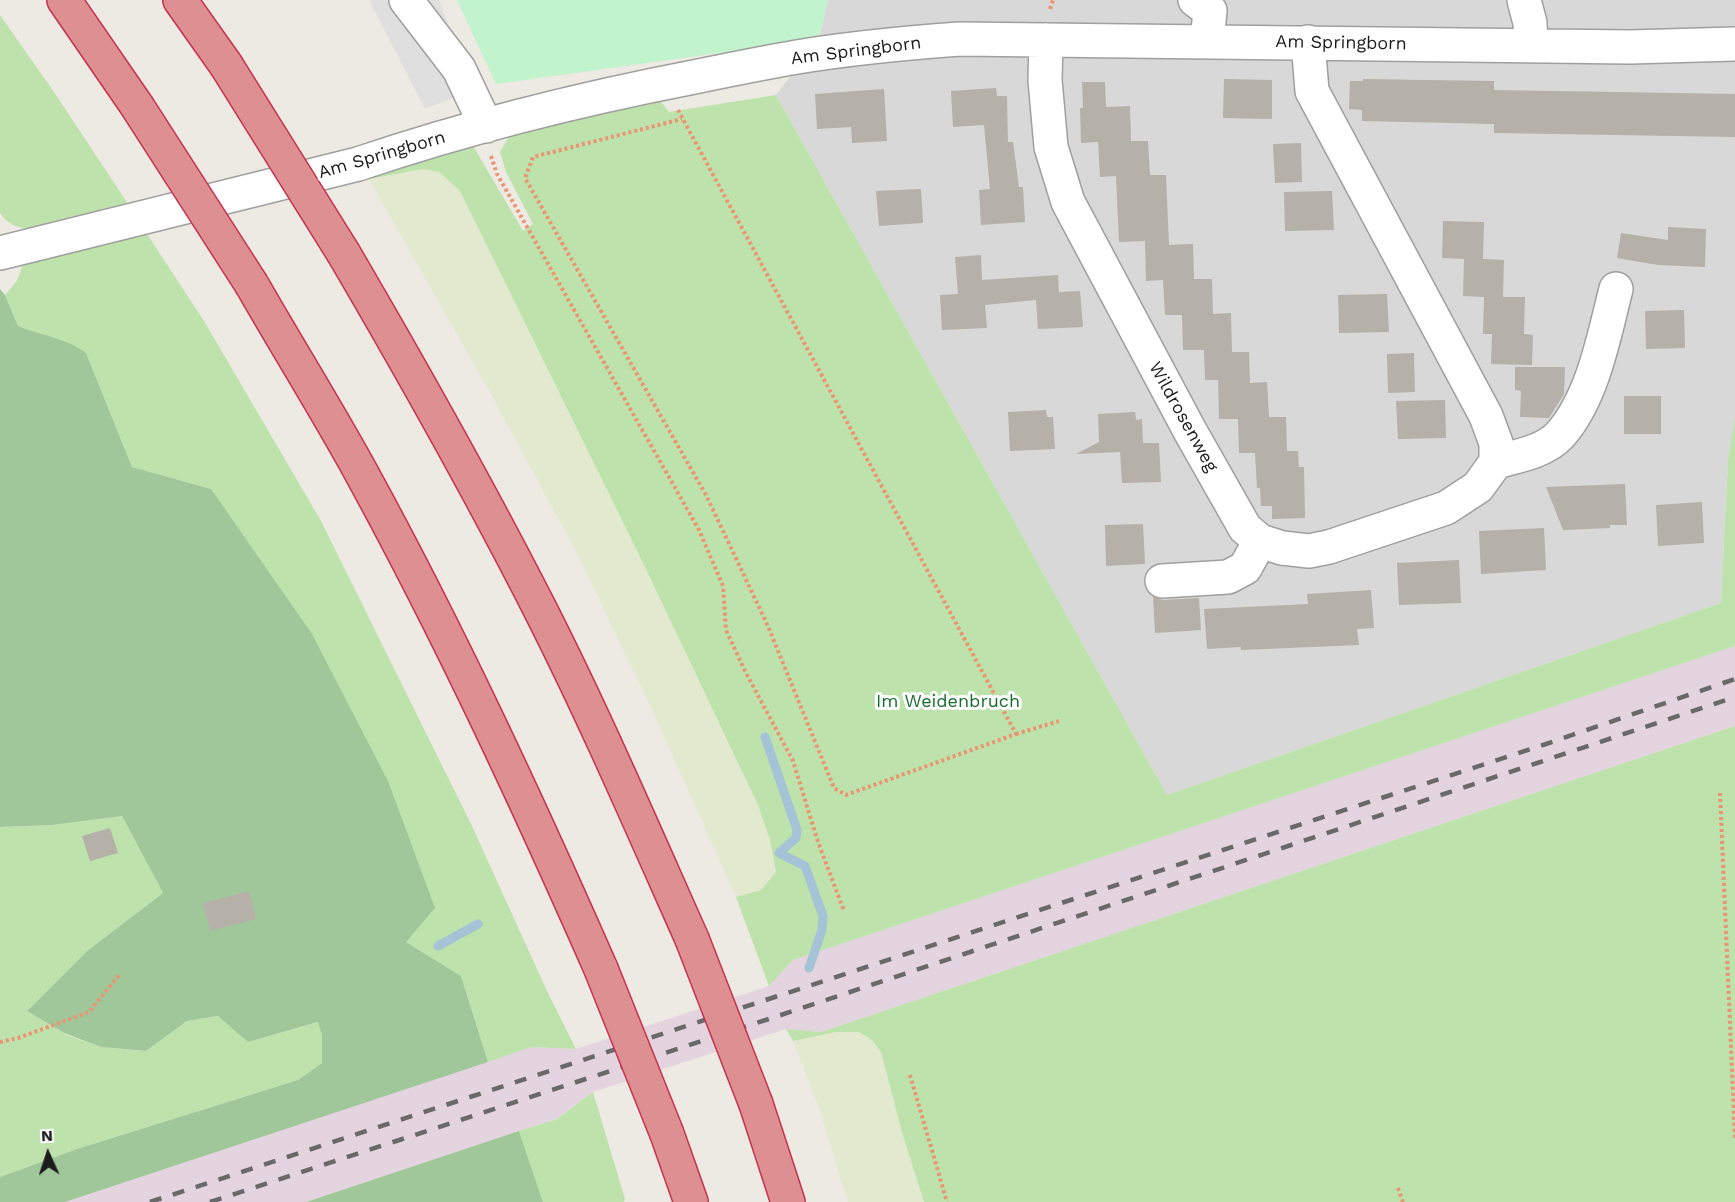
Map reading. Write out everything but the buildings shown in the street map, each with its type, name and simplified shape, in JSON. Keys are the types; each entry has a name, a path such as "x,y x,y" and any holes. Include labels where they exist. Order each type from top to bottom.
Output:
{"highway":[{"path":"64,0 137,106 252,285 362,473 455,652 528,803 601,969 667,1134 691,1202"},
{"path":"180,0 226,65 344,254 446,429 542,613 616,766 692,939 756,1104 788,1202"}],"street":[{"path":"406,0 459,69 486,126"},
{"path":"1195,0 1210,11 1207,41"},
{"path":"1524,0 1530,22 1531,45"},
{"name":"Am Springborn","path":"0,253 358,164 404,148 590,98 796,57 908,43 960,39 1630,47 1735,44"},
{"name":"Wildrosenweg","path":"1046,40 1045,80 1051,147 1068,202 1190,431 1245,528 1260,541"},
{"path":"1162,581 1228,577 1245,568 1260,541 1282,548 1309,551 1329,548 1446,508 1478,487 1496,462 1496,443 1486,416 1312,91 1308,42"},
{"path":"1496,462 1535,451 1559,436 1580,404 1598,362 1616,289"}],"path":[{"path":"665,82 682,118 1016,734"},
{"path":"682,118 533,158 525,178 705,495 767,624 834,788 846,795 1016,734 1059,721"},
{"path":"486,126 485,141 497,174 699,530 723,586 726,630 792,761 818,842 844,911"},
{"path":"1720,793 1735,1139"},
{"path":"0,1042 18,1038 89,1012 119,975"},
{"path":"910,1075 947,1202"},
{"path":"1398,1188 1403,1202"}],"shaded area":[{"path":"369,0 439,0 470,81 453,98 425,109"},
{"path":"828,0 1735,0 1735,419 1728,460 1721,603 1167,795 776,95 819,39"},
{"path":"1735,646 1735,726 821,1032 786,1029 593,1092 556,1119 306,1202 65,1202 531,1047 576,1049 769,986 793,960"}],"green space":[{"path":"457,0 828,0 819,39 496,84"},
{"path":"0,15 128,204 28,229 12,224 0,213"},
{"name":"Im Weidenbruch","path":"776,95 1167,795 1721,603 1728,460 1735,417 1735,646 793,960 769,986 736,897 761,890 776,872 770,840 758,805 644,565 460,191 439,172 423,169 369,179 364,171 472,144 523,231 533,224 506,172 500,152 512,132 657,97 669,112"},
{"path":"423,169 439,172 460,191 644,565 758,805 770,840 776,872 761,890 736,897 656,718 576,551 487,387 369,179"},
{"path":"145,231 204,321 321,521 471,824 576,1049 531,1047 488,1062 461,976 406,942 211,489 132,467 86,353 18,326 5,295 17,281 23,264"},
{"path":"0,289 5,295 18,326 62,341 86,353 132,467 211,489 312,634 388,781 435,908 406,942 461,976 488,1062 65,1202 0,1202 0,1177 77,1149 298,1080 322,1063 322,1035 318,1022 248,1042 218,1016 187,1021 146,1051 101,1047 64,1033 27,1011 87,951 163,893 122,816 52,825 0,827"},
{"path":"1735,726 1735,1202 924,1202 903,1136 881,1052 872,1040 859,1032 836,1032 793,1041 786,1029 821,1032"},
{"path":"122,816 163,893 87,951 27,1011 67,1035 101,1047 146,1051 187,1021 220,1016 248,1042 319,1022 322,1035 322,1063 298,1080 77,1149 0,1177 0,827 52,825"},
{"path":"836,1032 860,1032 872,1040 881,1052 903,1136 924,1202 848,1202 819,1108 793,1041"},
{"path":"593,1092 624,1202 543,1202 519,1131 557,1119"},
{"path":"519,1131 543,1202 306,1202"}],"waterway":[{"path":"765,737 797,830 796,838 779,853 805,866 823,916 822,930 809,968"},
{"path":"438,946 478,924"}],"railway":[{"path":"150,1202 1546,744 1735,679"},
{"path":"210,1202 781,1015 1735,697"}]}
